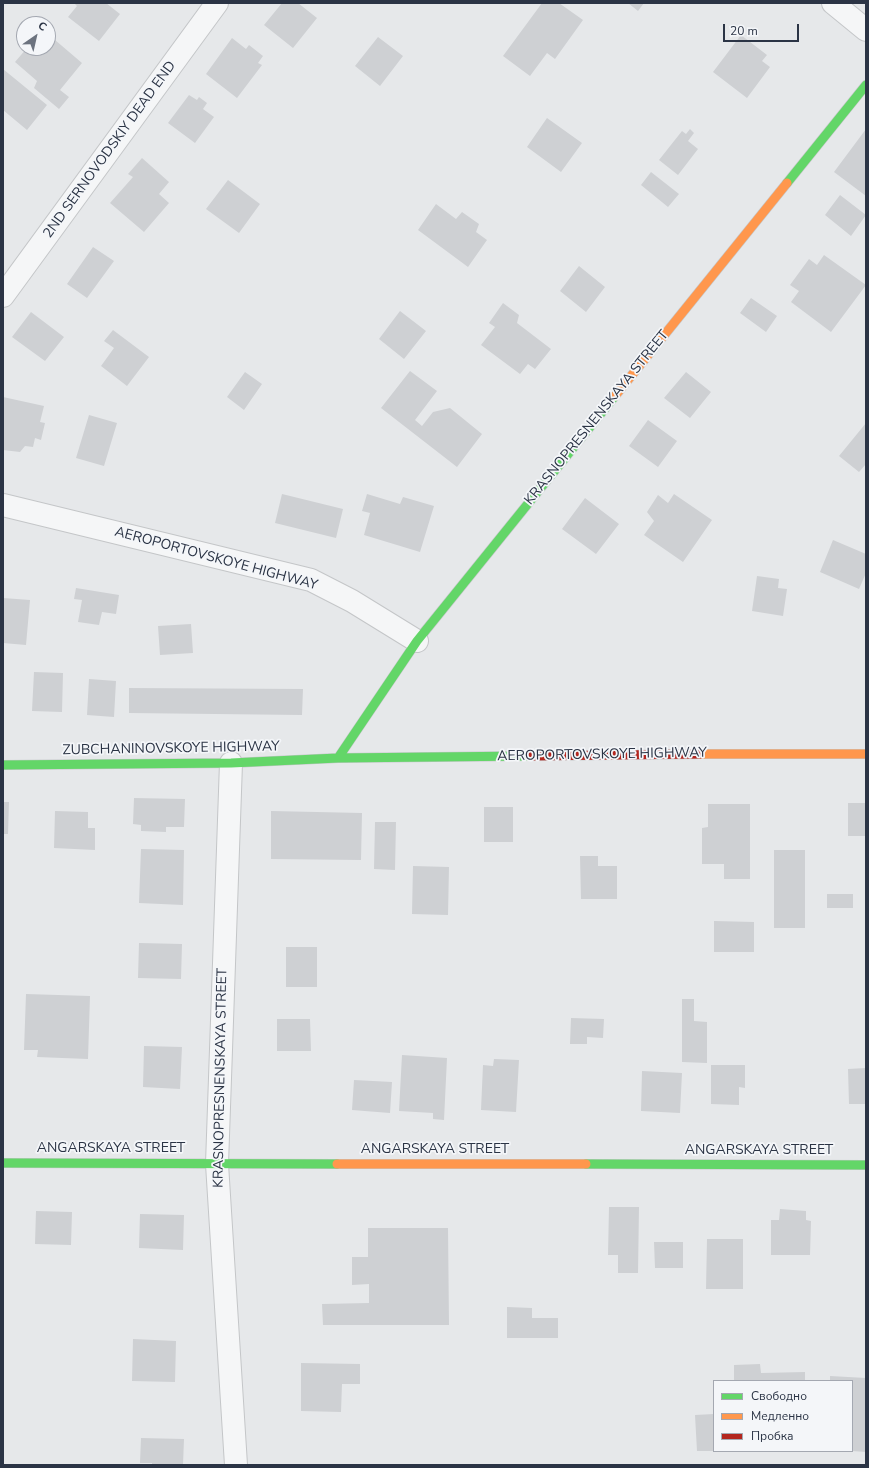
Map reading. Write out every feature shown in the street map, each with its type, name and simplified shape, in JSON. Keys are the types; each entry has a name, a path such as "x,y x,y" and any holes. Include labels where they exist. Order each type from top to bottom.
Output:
{"street":[{"name":"2ND SERNOVODSKIY DEAD END","path":"3,296 217,3"},
{"path":"834,3 866,30"},
{"name":"KRASNOPRESNENSKAYA STREET","path":"338,758 417,641 866,85"},
{"name":"AEROPORTOVSKOYE HIGHWAY","path":"3,505 311,580 352,601 417,641"},
{"name":"AEROPORTOVSKOYE HIGHWAY","path":"338,758 778,753 866,754"},
{"name":"ZUBCHANINOVSKOYE HIGHWAY","path":"3,765 231,763 338,758"},
{"name":"KRASNOPRESNENSKAYA STREET","path":"231,763 217,1164 236,1465"},
{"name":"ANGARSKAYA STREET","path":"3,1163 866,1165"}],"building":[{"path":"74,3 106,3 120,14 99,41 68,17 77,6"},
{"path":"282,3 298,3 317,18 293,48 264,25"},
{"path":"542,3 559,3 583,20 555,59 547,53 530,76 503,56"},
{"path":"628,3 644,3 638,11"},
{"path":"741,35 767,55 762,61 770,67 747,98 713,72"},
{"path":"378,37 403,56 380,86 355,66"},
{"path":"232,38 246,49 249,45 263,56 258,63 262,65 237,98 206,74"},
{"path":"56,41 82,63 60,90 69,97 59,109 34,88 37,81 15,62 20,56 56,56"},
{"path":"3,69 47,105 27,130 3,110"},
{"path":"189,95 197,100 199,97 207,103 203,109 214,117 195,143 168,123"},
{"path":"547,118 582,143 561,172 527,147"},
{"path":"690,129 694,133 688,141 698,149 678,175 659,160 682,131 686,134"},
{"path":"866,129 866,196 834,172"},
{"path":"142,158 169,182 159,194 169,203 144,232 110,203 133,177 128,174"},
{"path":"651,172 679,194 668,207 641,185"},
{"path":"228,180 260,204 239,233 206,209"},
{"path":"840,195 866,215 851,236 825,215"},
{"path":"436,204 456,219 462,212 479,224 476,232 487,240 468,267 418,230"},
{"path":"93,247 114,261 87,298 67,284"},
{"path":"824,255 866,285 831,332 791,302 799,291 790,285 809,259 817,265"},
{"path":"579,266 605,287 586,312 560,291"},
{"path":"751,298 777,316 766,332 740,313"},
{"path":"503,303 519,315 517,323 551,349 535,369 528,364 520,374 481,345 495,327 489,323"},
{"path":"400,311 426,331 404,359 379,339"},
{"path":"31,312 64,337 45,361 12,337"},
{"path":"113,330 149,357 127,386 101,366 114,348 104,341"},
{"path":"410,371 437,391 415,420 422,426 433,412 450,408 482,434 457,467 381,408"},
{"path":"245,372 262,384 244,410 227,397"},
{"path":"686,372 711,392 690,418 664,398"},
{"path":"3,397 44,406 40,422 45,423 41,440 35,438 33,447 25,446 20,452 3,450"},
{"path":"89,415 117,423 104,466 76,458"},
{"path":"648,420 677,441 658,467 629,446"},
{"path":"866,423 866,464 859,472 839,456"},
{"path":"282,494 343,509 336,538 275,523"},
{"path":"367,494 400,504 403,497 434,506 420,552 364,535 370,513 362,511"},
{"path":"674,494 712,520 683,562 644,535 654,521 647,512 658,495 668,503"},
{"path":"585,498 619,524 596,554 562,529"},
{"path":"833,540 866,554 866,573 859,589 820,572"},
{"path":"757,576 779,579 778,588 787,589 783,616 752,611"},
{"path":"76,588 119,595 116,614 102,612 99,625 78,622 82,600 74,599"},
{"path":"3,598 30,600 26,645 3,643"},
{"path":"191,624 193,653 160,655 158,626"},
{"path":"34,672 63,673 62,712 32,711"},
{"path":"89,679 116,681 114,717 87,715"},
{"path":"129,688 303,689 302,715 129,713"},
{"path":"134,798 185,799 184,827 166,827 166,832 141,831 141,825 133,824"},
{"path":"3,802 9,802 8,834 3,834"},
{"path":"848,803 866,803 866,836 848,836"},
{"path":"708,804 750,804 750,879 724,879 724,864 702,864 702,828 708,827"},
{"path":"484,807 513,807 513,842 484,842"},
{"path":"55,811 88,812 88,828 95,828 95,850 54,848"},
{"path":"271,811 362,813 361,860 271,859"},
{"path":"375,822 396,822 395,870 374,869"},
{"path":"141,849 184,850 183,905 139,903"},
{"path":"774,850 805,850 805,928 774,928"},
{"path":"580,856 598,856 598,866 617,866 617,899 581,899"},
{"path":"413,866 449,867 448,915 412,914"},
{"path":"827,894 853,894 853,908 827,908"},
{"path":"714,921 754,922 754,952 714,952"},
{"path":"139,943 182,944 181,979 138,978"},
{"path":"286,947 317,947 317,987 286,987"},
{"path":"26,994 90,996 88,1059 37,1057 38,1050 24,1050"},
{"path":"682,999 694,999 694,1021 707,1022 707,1063 682,1062"},
{"path":"571,1018 604,1019 603,1038 587,1037 587,1044 570,1044"},
{"path":"277,1019 310,1019 311,1051 277,1051"},
{"path":"144,1046 182,1047 180,1089 143,1087"},
{"path":"402,1055 447,1058 444,1120 433,1119 433,1113 399,1111"},
{"path":"494,1059 519,1060 516,1112 481,1110 483,1065 493,1066"},
{"path":"711,1065 745,1065 745,1088 739,1087 739,1105 711,1104"},
{"path":"866,1068 866,1104 849,1104 848,1069"},
{"path":"642,1071 682,1073 680,1113 641,1111"},
{"path":"354,1080 392,1082 390,1113 352,1110"},
{"path":"609,1207 639,1207 638,1273 618,1273 618,1255 608,1255"},
{"path":"780,1209 806,1211 806,1220 811,1221 810,1255 771,1255 771,1220 779,1220"},
{"path":"36,1211 72,1212 71,1245 35,1244"},
{"path":"140,1214 184,1215 183,1250 139,1248"},
{"path":"368,1228 448,1228 449,1325 323,1325 322,1304 369,1303 369,1284 352,1285 352,1257 368,1257"},
{"path":"707,1239 743,1239 743,1289 706,1289"},
{"path":"654,1242 683,1242 683,1268 655,1268"},
{"path":"507,1307 532,1308 532,1318 558,1318 558,1338 507,1338"},
{"path":"133,1339 176,1341 175,1382 132,1381"},
{"path":"301,1363 360,1364 360,1384 342,1384 341,1412 301,1411"},
{"path":"760,1364 761,1373 805,1372 805,1380 734,1380 734,1365"},
{"path":"830,1376 866,1378 866,1452 853,1451 853,1380 830,1380"},
{"path":"713,1414 713,1451 697,1451 695,1415"},
{"path":"141,1438 184,1439 183,1465 152,1465 152,1463 140,1463"}],"traffic: fast":[{"path":"787,183 866,85"},
{"path":"338,758 417,641 615,396"},
{"path":"3,765 231,763 338,758 529,756"},
{"path":"3,1163 337,1164"},
{"path":"586,1164 866,1165"}],"traffic: slow":[{"path":"615,396 787,183"},
{"path":"700,754 866,754"},
{"path":"337,1164 586,1164"}],"traffic: jam":[{"path":"529,756 700,754"}]}
